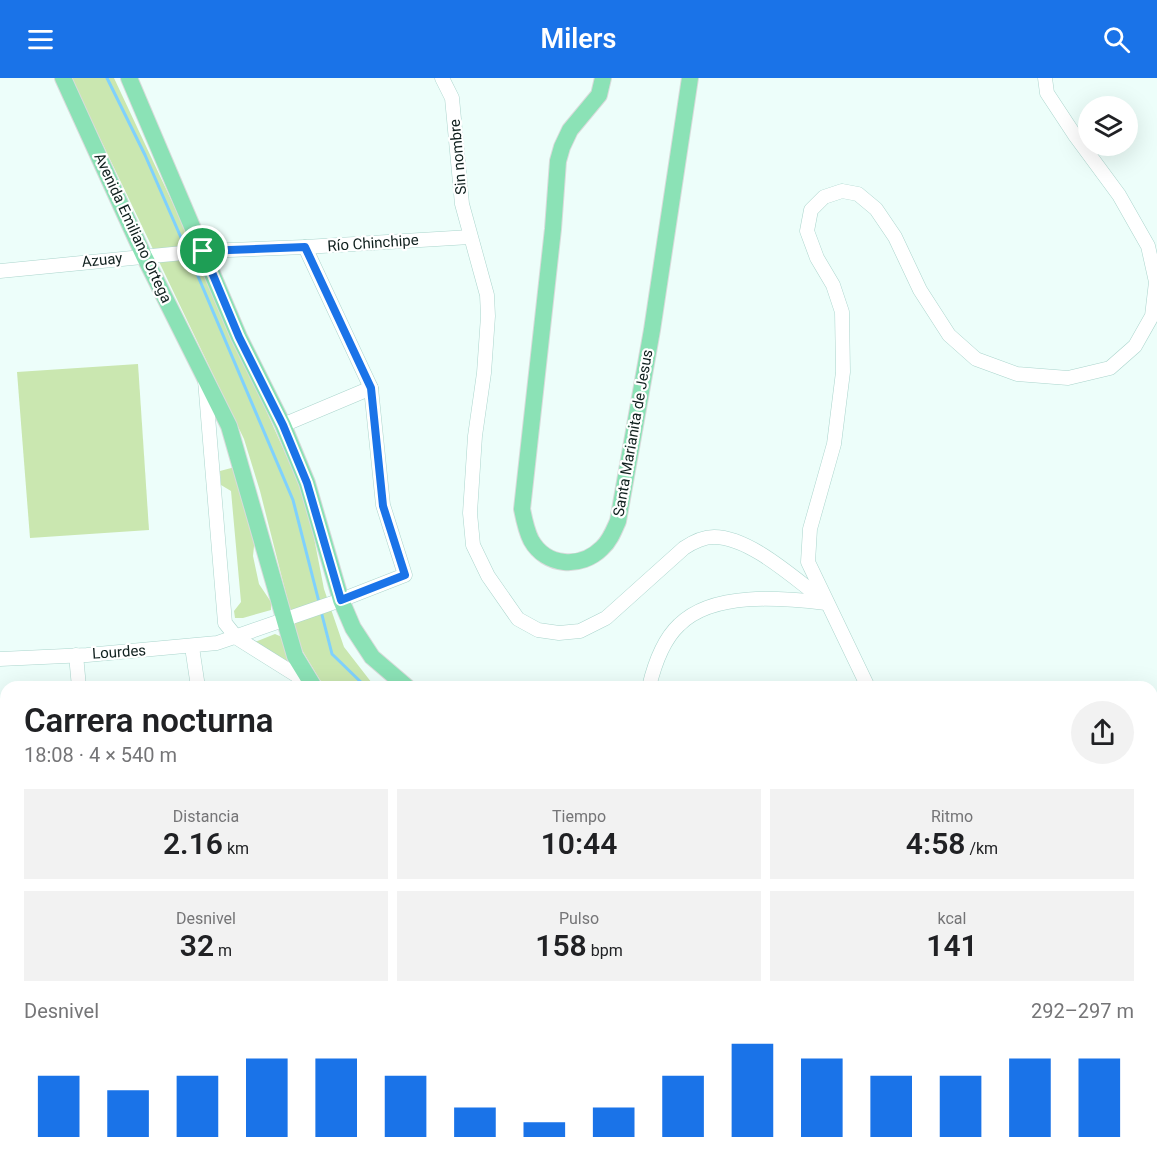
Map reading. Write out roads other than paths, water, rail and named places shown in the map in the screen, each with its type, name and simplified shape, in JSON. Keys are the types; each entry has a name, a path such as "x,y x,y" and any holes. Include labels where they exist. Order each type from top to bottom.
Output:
{"main road":[{"name":"Avenida Emiliano Ortega","path":"63,78 204,378 229,426 290,618 295,656 310,681"},
{"path":"129,78 198,251 283,425 307,483 336,602 372,657 400,681"},
{"name":"Santa Marianita de Jesus","path":"603,78 599,95 570,130 558,161 552,240 522,509 532,541 545,556 558,562 576,563 590,558 603,548 618,520 652,330 690,78"}],"street":[{"name":"Sin nombre","path":"442,78 452,98 462,204 487,295 488,316 484,373 475,436 470,533 473,545 488,576 518,619 538,630 558,633 579,631 606,618 684,548 699,539 714,537 733,539 755,549 828,604"},
{"path":"865,681 808,562 810,529 834,444 843,372 842,312 833,285 817,258 807,231 811,210 824,196 842,190 858,194 876,209 895,237 920,290 949,335 976,359 1017,374 1068,378 1110,368 1135,346 1152,316 1156,282 1148,246 1119,195 1047,93 1045,78"},
{"name":"Río Chinchipe","path":"198,251 470,237"},
{"path":"283,425 371,388 305,247"},
{"name":"Azuay","path":"0,271 198,251"},
{"name":"Avenida Emiliano Ortega","path":"204,378 225,623 237,638"},
{"name":"Lourdes","path":"0,659 192,647 217,643 237,638 405,575 383,506 371,388"},
{"path":"651,681 657,661 668,641 678,626 696,612 716,605 763,599 783,598 828,604"},
{"path":"237,638 305,681"},
{"path":"192,647 197,681"},
{"path":"76,655 78,681"}],"waterway":[{"path":"107,78 145,155 186,249"},
{"path":"189,255 293,500 319,602"},
{"path":"321,611 332,654 360,681"}]}
